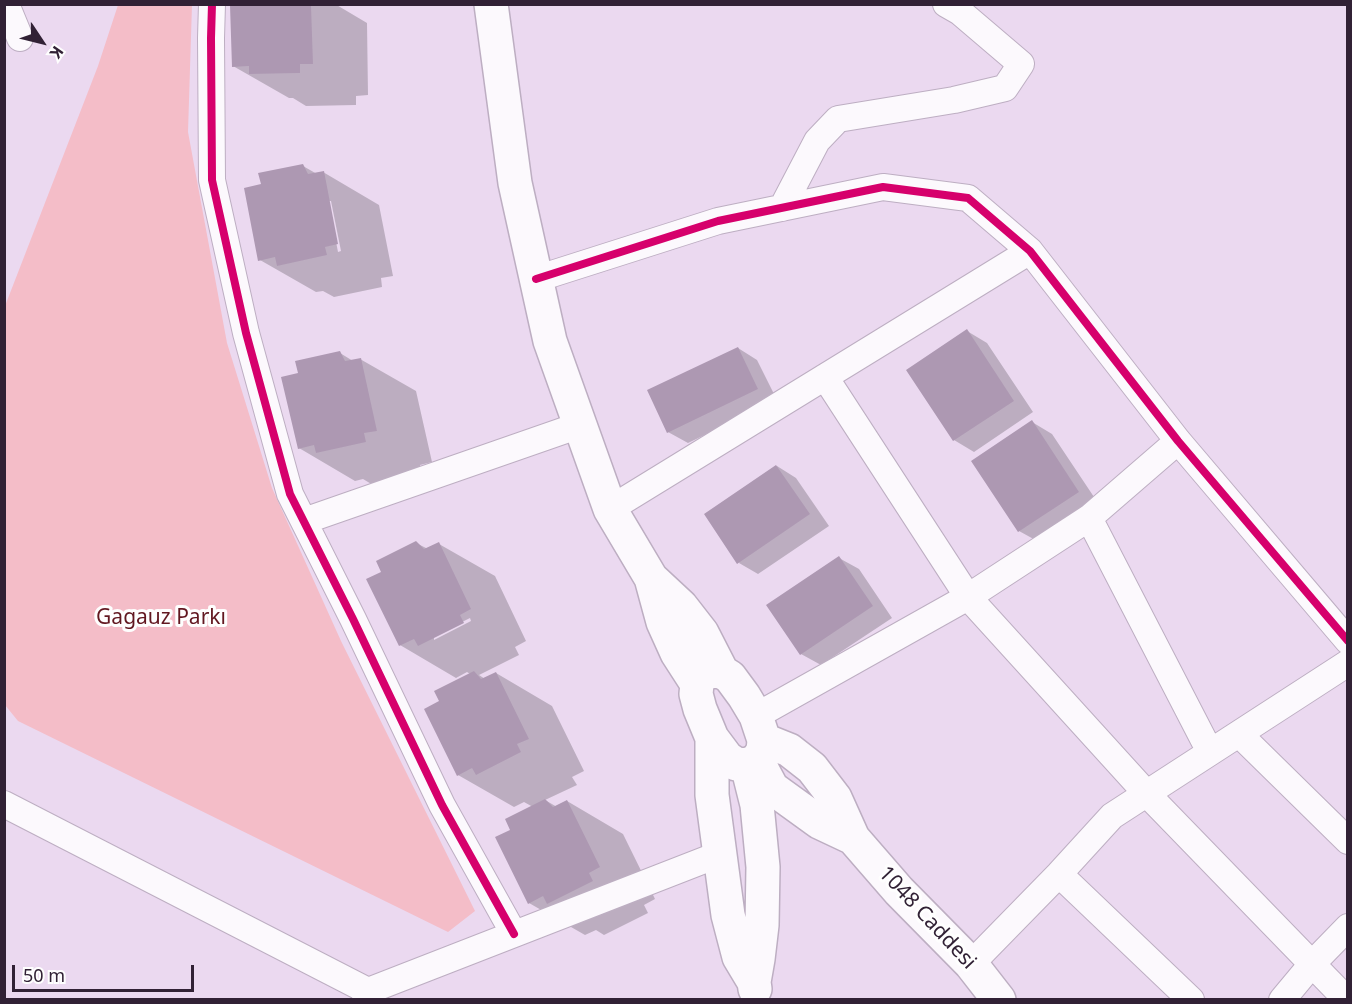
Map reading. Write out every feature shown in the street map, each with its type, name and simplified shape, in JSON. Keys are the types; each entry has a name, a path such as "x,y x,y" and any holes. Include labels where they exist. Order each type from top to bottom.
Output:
{"main road":[{"path":"491,4 515,183 550,341 610,509 651,578 681,606 702,633 709,678 696,694 712,738 727,758 736,764 756,745"},
{"path":"709,678 730,677 737,687 756,745 757,806 763,867 762,925 755,991"},
{"path":"712,738 712,795 728,915 739,957 755,991"},
{"name":"1048 Caddesi","path":"756,745 772,788 819,822 853,838 899,891 971,964 999,999"}],"street":[{"path":"6,4 20,38"},
{"path":"212,4 212,180 246,333 290,494 442,805 514,934"},
{"path":"782,208 817,141 838,119 954,100 1005,88 1021,64 960,12 946,4"},
{"path":"536,279 718,221 883,188 968,198 1030,251 1178,441 1347,641"},
{"path":"610,509 1030,251"},
{"path":"825,377 968,597 1148,794 1347,999"},
{"path":"304,521 580,425"},
{"path":"756,745 968,597 1089,518 1178,441"},
{"path":"1089,518 1210,752"},
{"path":"971,964 1112,816 1347,663"},
{"path":"1239,734 1347,841"},
{"path":"4,804 366,995 514,934 720,854"},
{"path":"1059,874 1191,999"},
{"path":"1282,999 1347,927"}],"green space":[{"name":"Gagauz Parkı","path":"118,5 192,5 188,132 227,343 272,488 341,641 475,911 448,932 18,721 5,705 5,306 98,66"}],"building":[{"path":"230,5 311,5 313,64 300,64 300,73 249,74 249,66 232,67"},
{"path":"303,164 308,174 324,171 338,244 325,247 327,255 277,266 275,257 258,261 244,188 261,184 258,173"},
{"path":"967,329 1014,401 953,441 906,370"},
{"path":"738,347 758,389 667,433 647,390"},
{"path":"340,351 345,361 361,358 377,431 364,433 366,442 316,453 314,445 298,449 281,377 298,373 295,361"},
{"path":"1032,420 1079,492 1018,532 971,461"},
{"path":"776,465 810,514 737,564 704,514"},
{"path":"416,541 424,549 439,542 471,609 460,615 464,623 418,646 414,639 399,646 366,579 381,572 376,561"},
{"path":"839,556 873,606 800,655 766,605"},
{"path":"474,671 481,679 496,672 529,739 517,744 521,752 476,775 472,768 457,776 424,709 439,701 434,691"},
{"path":"545,799 553,807 567,800 600,867 589,873 593,881 547,904 543,896 528,904 495,837 510,830 505,819"}],"cycle path":[{"path":"212,4 212,180 246,333 290,494 442,805 514,934"},
{"path":"536,279 718,221 883,187 968,198 1030,251 1178,441 1348,641"}]}
